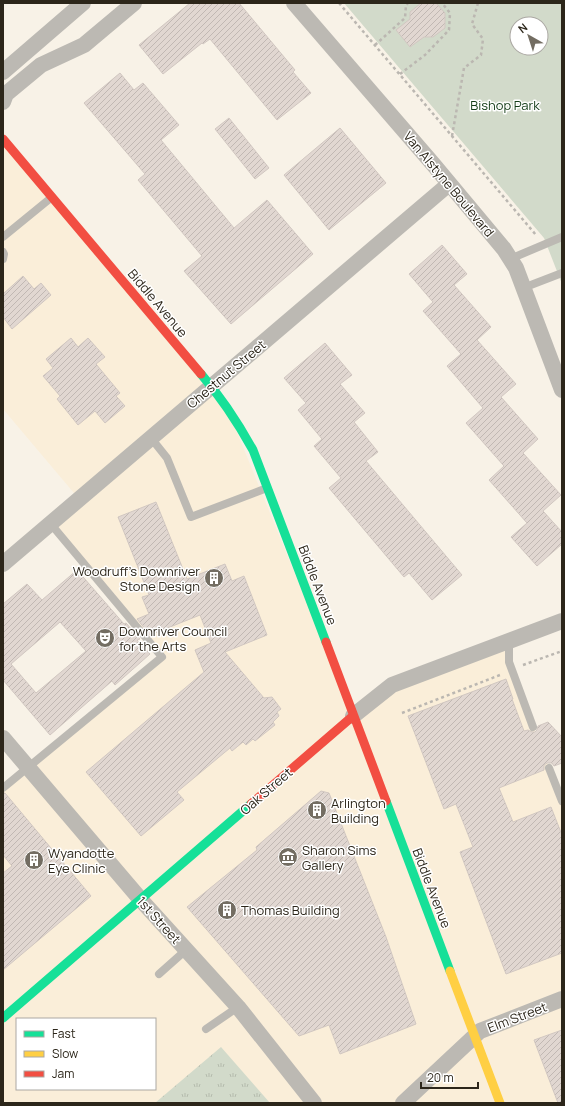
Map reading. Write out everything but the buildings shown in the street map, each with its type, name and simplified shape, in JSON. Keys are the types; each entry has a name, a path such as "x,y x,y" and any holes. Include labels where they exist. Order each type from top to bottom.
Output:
{"main road":[{"name":"Biddle Avenue","path":"3,139 211,386 240,426 253,450 500,1103"},
{"name":"Oak Street","path":"3,1018 353,716"}],"street":[{"path":"3,72 83,3"},
{"path":"3,102 6,94 41,65 84,45 134,3"},
{"name":"Van Alstyne Boulevard","path":"294,3 504,249 516,268 562,390"},
{"name":"Chestnut Street","path":"3,564 449,184"},
{"name":"Oak Street","path":"353,716 392,685 562,621"},
{"name":"1st Street","path":"3,738 141,900 238,1007 314,1103"},
{"name":"Elm Street","path":"403,1103 480,1031 562,999"}],"lane":[{"path":"3,237 52,197"},
{"path":"510,259 562,237"},
{"path":"3,252 3,259"},
{"path":"523,288 562,273"},
{"path":"150,438 167,458 191,517 267,488"},
{"path":"3,788 162,657 50,523"},
{"path":"509,640 509,662 534,727"},
{"path":"550,768 562,801"},
{"path":"159,974 186,950"},
{"path":"206,1029 238,1007"}],"path":[{"path":"339,3 540,239 542,245"},
{"path":"375,45 405,18 406,5 408,3"},
{"path":"400,74 425,55 449,30 450,13 442,3"},
{"path":"452,136 464,68 481,56 483,39 472,24 478,3"},
{"path":"402,713 562,651"}],"shaded area":[{"path":"3,139 225,403 353,716 392,685 509,640 509,662 562,801 562,1103 3,1103 3,788 162,657 50,523 79,499 3,409"}],"green space":[{"name":"Bishop Park","path":"344,3 562,3 562,284 544,238"},
{"path":"221,1047 270,1103 155,1103"}],"traffic: fast":[{"path":"201,374 229,410 253,450 326,642"},
{"path":"386,801 450,971"},
{"path":"3,1018 251,804"}],"traffic: slow":[{"path":"450,971 500,1103"}],"traffic: jam":[{"path":"3,139 201,374"},
{"path":"326,642 386,801"},
{"path":"251,804 353,716"}],"place":[{"name":"Woodruff's Downriver Stone Design","path":"214,578"},
{"name":"Downriver Council for the Arts","path":"105,638"},
{"name":"Arlington Building","path":"317,810"},
{"name":"Sharon Sims Gallery","path":"288,857"},
{"name":"Wyandotte Eye Clinic","path":"34,860"},
{"name":"Thomas Building","path":"227,910"}]}
